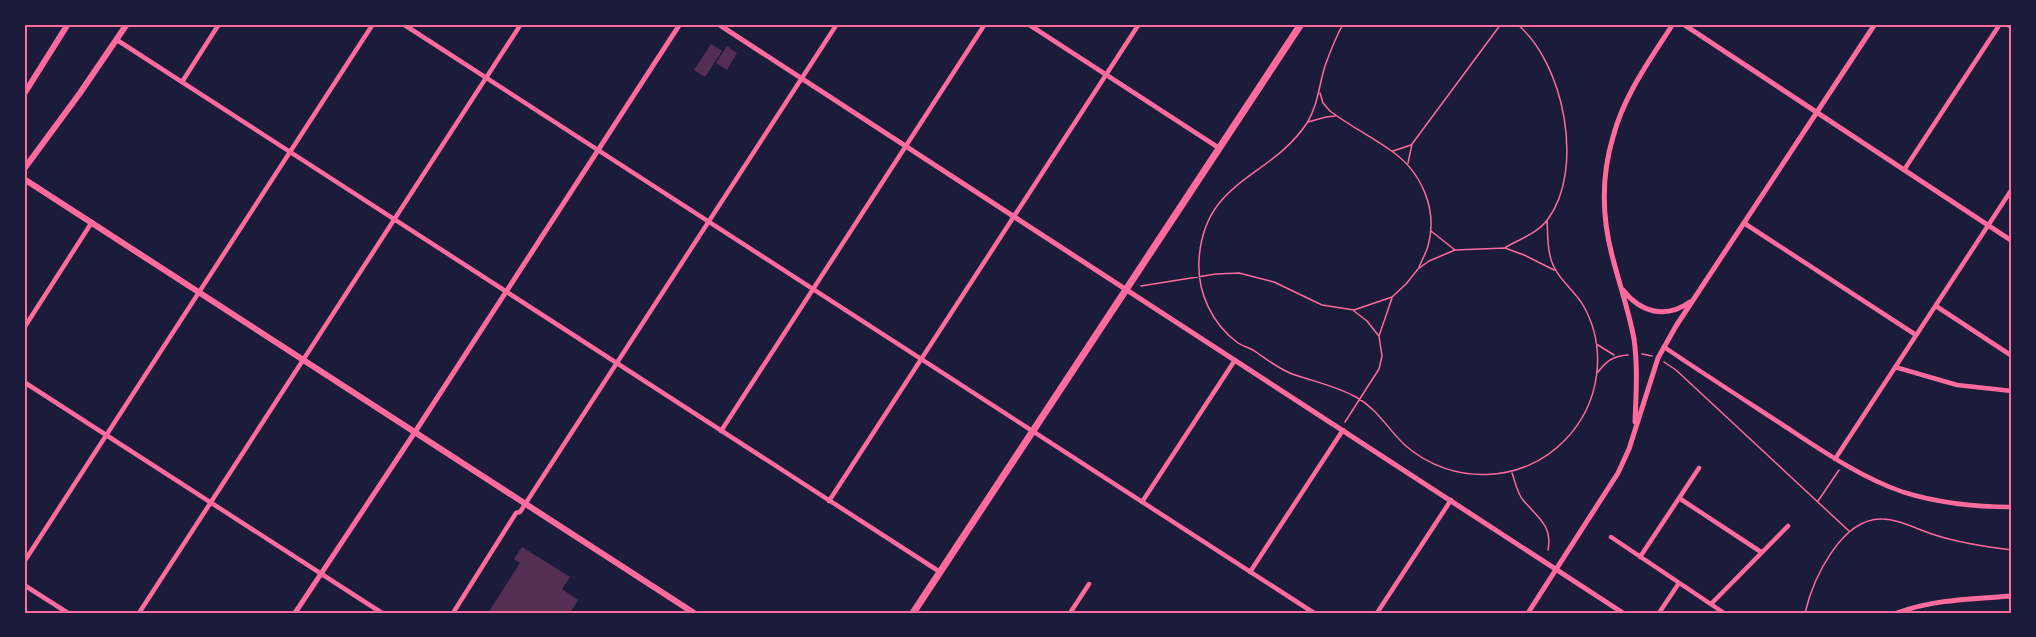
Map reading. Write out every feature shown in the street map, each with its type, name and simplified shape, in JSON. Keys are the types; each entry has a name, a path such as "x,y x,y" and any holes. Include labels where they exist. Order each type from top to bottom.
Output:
{"main road":[{"path":"24,94 68,24"},
{"path":"24,169 127,24"},
{"path":"913,613 1301,24"},
{"path":"24,179 694,613"}],"street":[{"path":"182,82 219,24"},
{"path":"24,562 373,24"},
{"path":"403,24 1314,613"},
{"path":"139,613 521,24"},
{"path":"295,613 680,24"},
{"path":"718,24 1623,613"},
{"path":"453,613 516,513 520,512 837,24"},
{"path":"721,431 985,24"},
{"path":"1028,24 1220,149"},
{"path":"829,501 1139,24"},
{"path":"1635,429 1635,354 1627,311 1608,240 1604,189 1608,154 1624,105 1637,80 1673,24"},
{"path":"1683,24 2012,241"},
{"path":"1528,613 1609,489 1624,460 1650,379 1664,347 1875,24"},
{"path":"1904,170 2000,24"},
{"path":"2006,24 2012,27"},
{"path":"117,40 940,572"},
{"path":"1835,459 2012,189"},
{"path":"24,328 92,222"},
{"path":"1744,223 1916,335"},
{"path":"1620,286 1636,303 1654,312 1675,310 1694,299"},
{"path":"1936,306 2012,356"},
{"path":"1664,347 1835,459 1872,479 1914,495 1962,505 2012,507"},
{"path":"1142,501 1235,360"},
{"path":"1895,367 1957,385 2012,391"},
{"path":"24,382 382,613"},
{"path":"1250,572 1343,430"},
{"path":"1640,557 1698,468"},
{"path":"1679,498 1761,552"},
{"path":"1377,613 1451,500"},
{"path":"1711,604 1788,526"},
{"path":"1611,537 1724,613"},
{"path":"1659,613 1679,583"},
{"path":"1070,613 1089,584"},
{"path":"24,585 68,613"},
{"path":"1897,613 1943,601 2012,596"}],"path":[{"path":"1343,24 1325,67 1320,93 1307,123 1277,156 1237,184 1220,201 1203,235 1199,259 1202,291 1214,317 1227,333 1239,343 1286,371 1329,385 1359,399 1375,411 1407,447 1433,464 1470,475 1512,472 1534,464 1545,457 1572,433 1589,404 1598,373 1597,344 1583,305 1555,270 1548,248 1547,220"},
{"path":"1504,248 1537,230 1547,220 1561,192 1565,168 1563,112 1554,77 1535,43 1517,24"},
{"path":"1407,164 1413,144 1502,25"},
{"path":"1141,286 1227,273 1250,275 1274,282 1322,305 1354,310 1392,297 1406,284 1418,269 1428,246 1431,216 1425,192 1416,174 1407,164 1393,152 1336,116 1323,103 1320,93"},
{"path":"1307,123 1336,116"},
{"path":"1393,152 1413,144"},
{"path":"1430,230 1455,250"},
{"path":"1418,269 1429,261 1455,250 1504,248 1530,257 1555,270"},
{"path":"1345,422 1375,378 1381,362 1379,336 1392,297"},
{"path":"1354,310 1379,336"},
{"path":"1597,344 1615,356"},
{"path":"1641,354 1653,356"},
{"path":"1598,373 1605,363 1615,356 1628,355"},
{"path":"1665,362 1849,531"},
{"path":"1817,502 1840,468"},
{"path":"1512,472 1521,497 1541,518 1548,538 1548,550"},
{"path":"1806,613 1821,572 1849,531 1867,521 1888,519 1952,540 2012,550"}],"building":[{"path":"711,44 722,51 705,77 694,70"},
{"path":"727,46 737,53 727,70 716,63"},
{"path":"522,547 570,577 562,589 578,600 570,613 488,613 520,563 514,559"}]}
